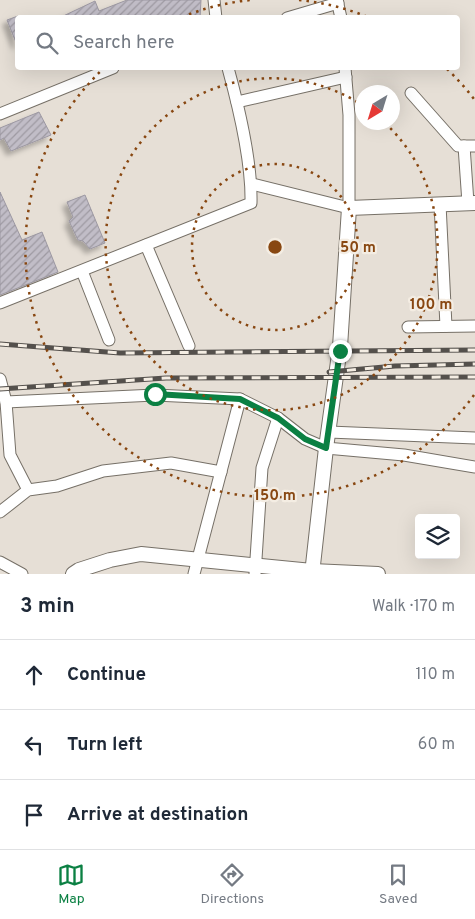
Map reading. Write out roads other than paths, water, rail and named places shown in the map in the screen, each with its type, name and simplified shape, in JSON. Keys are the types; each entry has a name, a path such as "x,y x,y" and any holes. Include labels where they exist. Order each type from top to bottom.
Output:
{"street":[{"path":"214,0 216,15"},
{"path":"296,15 337,2 340,15"},
{"path":"0,114 108,70"},
{"path":"0,303 251,202 252,184 237,102 229,70"},
{"path":"237,102 345,72 349,115 349,208 340,347 312,572"},
{"path":"252,184 349,208 472,203 469,146 458,146 411,93"},
{"path":"440,204 446,326"},
{"path":"146,245 189,346"},
{"path":"82,271 109,340"},
{"path":"408,327 475,326"},
{"path":"0,379 6,402 10,455 28,490"},
{"path":"6,402 155,394 240,399 278,418 305,439 326,448 404,455 475,467"},
{"path":"194,574 240,399"},
{"path":"256,569 262,468 278,418"},
{"path":"329,432 475,438"},
{"path":"0,512 28,490 57,486 103,471 171,463 221,472"},
{"path":"72,574 110,560 141,554 199,560 256,569 378,574"},
{"path":"0,562 22,574"}],"railway":[{"path":"0,344 120,353 475,350"},
{"path":"329,372 395,366 475,364"},
{"path":"0,389 166,378 475,377"}]}
